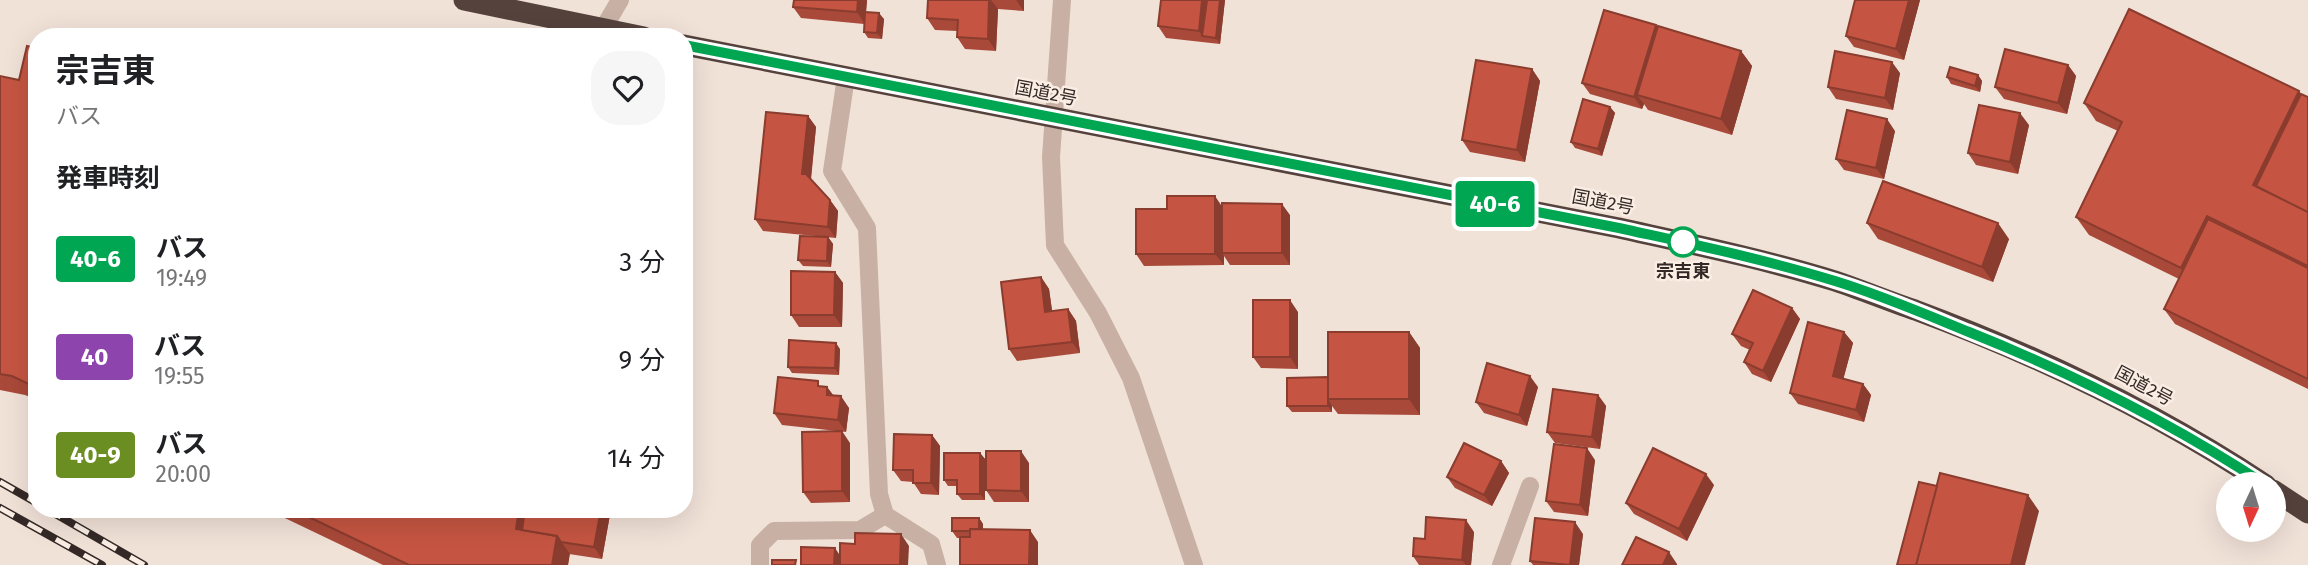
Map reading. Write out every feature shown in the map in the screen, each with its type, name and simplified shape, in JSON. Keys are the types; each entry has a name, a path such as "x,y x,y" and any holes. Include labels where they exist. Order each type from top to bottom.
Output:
{"highway":[{"path":"464,0 598,28"},
{"name":"国道2号","path":"693,47 1619,228 1734,253 1837,282 1941,320 2055,367 2129,402 2246,472"},
{"path":"2286,499 2308,513"}],"street":[{"path":"604,28 620,0"},
{"path":"1062,0 1052,117 1055,246 1098,313 1131,378 1194,565"},
{"path":"846,77 832,171 867,228 879,494 885,515 930,544 937,565"},
{"path":"1501,565 1530,486"},
{"path":"760,565 760,545 774,531 860,530 885,515"}],"building":[{"path":"794,0 858,0 857,12 793,7"},
{"path":"928,0 989,0 988,39 957,37 958,20 927,18"},
{"path":"1161,0 1202,0 1199,31 1158,26"},
{"path":"1207,0 1220,0 1216,38 1202,36"},
{"path":"1855,0 1909,0 1896,49 1846,36"},
{"path":"2129,9 2299,91 2253,185 2308,212 2308,266 2207,216 2181,268 2076,217 2122,122 2084,103"},
{"path":"1604,10 1656,25 1634,97 1582,83"},
{"path":"865,12 879,13 877,33 864,32"},
{"path":"1658,26 1741,51 1721,119 1637,95"},
{"path":"28,46 28,384 0,374 0,76 19,80"},
{"path":"2005,49 2068,65 2058,103 1995,87"},
{"path":"1835,51 1892,62 1885,98 1828,87"},
{"path":"1476,60 1532,69 1517,150 1462,140"},
{"path":"1950,67 1978,75 1975,86 1947,77"},
{"path":"2301,94 2308,97 2308,212 2256,186"},
{"path":"1583,99 1610,107 1598,149 1571,142"},
{"path":"1979,105 2020,113 2010,162 1968,153"},
{"path":"1847,110 1887,119 1876,168 1836,159"},
{"path":"766,112 808,116 802,174 806,174 830,200 828,227 755,219"},
{"path":"1883,181 1998,223 1982,267 1867,223"},
{"path":"1167,196 1215,196 1215,254 1136,254 1136,209 1167,209"},
{"path":"1222,203 1282,204 1282,253 1222,253"},
{"path":"2208,219 2308,268 2308,379 2164,309"},
{"path":"800,236 828,237 827,261 798,260"},
{"path":"791,271 835,272 834,315 791,315"},
{"path":"1041,277 1045,312 1068,309 1072,342 1009,349 1001,282"},
{"path":"1753,290 1792,308 1763,371 1744,362 1753,343 1732,334"},
{"path":"1253,300 1290,300 1290,357 1253,357"},
{"path":"1808,322 1844,332 1833,376 1863,384 1856,410 1790,393"},
{"path":"1328,332 1409,332 1409,399 1328,399"},
{"path":"789,340 836,343 835,368 788,367"},
{"path":"1487,363 1530,376 1519,415 1476,402"},
{"path":"778,377 818,381 818,386 827,387 827,395 841,396 838,420 774,413"},
{"path":"1328,377 1328,406 1287,406 1287,378"},
{"path":"1553,389 1598,395 1592,437 1547,432"},
{"path":"842,431 842,491 803,492 802,432"},
{"path":"894,434 932,435 931,483 913,483 913,470 893,470"},
{"path":"1464,443 1501,461 1484,495 1447,477"},
{"path":"1554,444 1587,448 1580,505 1546,501"},
{"path":"1653,448 1706,474 1679,529 1626,503"},
{"path":"986,451 1021,451 1021,491 986,490"},
{"path":"944,453 980,453 980,494 957,494 957,480 944,480"},
{"path":"1940,473 2028,495 2011,565 1916,565"},
{"path":"1919,482 1937,486 1916,565 1897,565"},
{"path":"1426,517 1466,520 1462,560 1413,556 1414,538 1425,539"},
{"path":"311,518 518,518 516,529 557,536 552,565 409,565"},
{"path":"524,518 599,518 594,547 561,542 557,536 522,530"},
{"path":"952,518 979,518 979,529 952,531"},
{"path":"1535,518 1575,522 1570,565 1530,561"},
{"path":"970,529 1030,530 1029,565 960,565 960,537 970,537"},
{"path":"855,533 901,534 900,565 840,565 840,543 855,544"},
{"path":"1636,537 1669,552 1663,565 1622,565"},
{"path":"801,547 835,548 834,565 801,565"},
{"path":"772,560 796,560 795,565 772,565"}],"railway":[{"path":"0,482 28,498"},
{"path":"0,508 102,565"},
{"path":"63,518 144,565"}],"bus line":[{"name":"40-6","path":"693,47 1619,228 1734,253 1837,282 2043,361 2129,402 2246,472"}],"place":[{"name":"宗吉東","path":"1683,242"}]}
